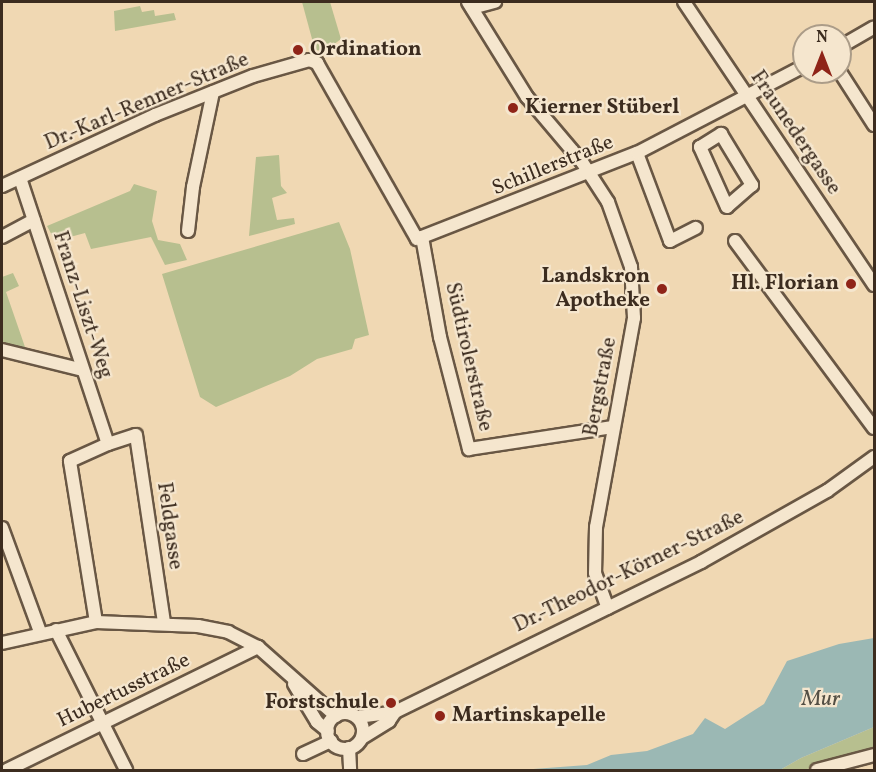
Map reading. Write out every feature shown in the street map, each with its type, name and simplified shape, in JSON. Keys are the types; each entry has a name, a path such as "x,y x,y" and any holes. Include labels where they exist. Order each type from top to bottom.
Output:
{"street":[{"path":"470,5 495,2"},
{"name":"Fraunedergasse","path":"684,2 874,285"},
{"name":"Bergstraße","path":"470,5 527,97 587,171 616,219 631,267 634,318 613,427 594,558 608,608"},
{"path":"852,40 874,27"},
{"name":"Dr.-Karl-Renner-Straße","path":"2,186 213,92 309,60"},
{"name":"Südtirolerstraße","path":"309,60 317,63 419,238 440,337 469,449 613,427"},
{"name":"Schillerstraße","path":"419,238 637,153 701,123 745,95 792,72"},
{"path":"848,84 874,125"},
{"path":"188,231 193,187 213,92"},
{"path":"701,123 711,140"},
{"path":"721,134 752,186 727,207 700,147 711,140 721,134"},
{"path":"637,153 670,241 696,228"},
{"name":"Franz-Liszt-Weg","path":"20,177 108,444"},
{"path":"2,237 34,220"},
{"path":"735,241 874,428"},
{"path":"2,351 83,370"},
{"name":"Feldgasse","path":"108,444 136,435 164,622"},
{"path":"96,622 70,461 108,444"},
{"name":"Dr.-Theodor-Körner-Straße","path":"357,717 395,712 608,608 811,500 874,457"},
{"path":"2,528 40,632"},
{"path":"2,643 40,632 96,622 164,622 228,633 258,647 336,716"},
{"path":"56,630 126,771"},
{"name":"Hubertusstraße","path":"7,771 258,647"},
{"path":"287,672 317,722 329,736 349,752"},
{"name":"Dr.-Theodor-Körner-Straße","path":"362,738 389,721 395,712"},
{"path":"336,716 346,713 357,717 363,727 362,738 349,752 350,771"},
{"path":"303,754 329,736 336,716"},
{"path":"817,771 874,755"}],"green space":[{"path":"302,2 330,2 341,39 325,51 315,50"},
{"path":"140,6 142,12 154,10 155,16 174,13 176,20 115,31 114,11"},
{"path":"279,155 281,186 287,193 272,198 277,220 294,218 295,224 249,236 256,157"},
{"path":"134,184 157,191 152,221 158,240 180,244 187,260 165,265 151,237 91,249 85,233 55,241 47,226 130,191"},
{"path":"339,222 350,249 369,335 355,339 352,349 317,359 290,376 216,407 200,397 162,274"},
{"path":"13,273 19,286 6,292 25,347 16,349 2,344 2,277"},
{"path":"874,727 874,748 804,770 780,770 801,758"}],"water":[{"name":"Mur","path":"874,638 874,727 801,758 780,770 520,770 587,765 611,755 647,751 693,734 705,718 725,729 764,704 787,661 839,644"}],"place":[{"name":"Ordination","path":"298,50"},
{"name":"Kierner Stüberl","path":"513,108"},
{"name":"Hl. Florian","path":"851,284"},
{"name":"Landskron Apotheke","path":"662,289"},
{"name":"Forstschule","path":"391,703"},
{"name":"Martinskapelle","path":"440,716"}]}
